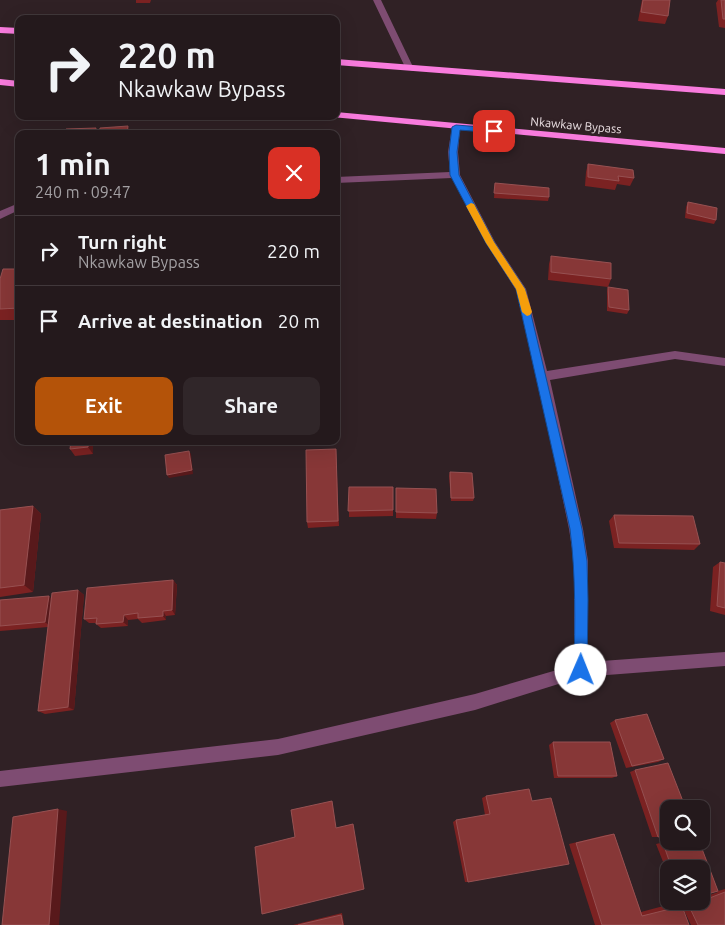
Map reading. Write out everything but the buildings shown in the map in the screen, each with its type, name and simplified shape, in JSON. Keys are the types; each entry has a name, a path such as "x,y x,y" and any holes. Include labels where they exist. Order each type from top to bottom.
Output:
{"highway":[{"path":"0,30 15,31"},
{"path":"340,62 725,92"},
{"path":"0,82 15,84"},
{"name":"Nkawkaw Bypass","path":"340,115 725,150"}],"street":[{"path":"377,0 410,69"},
{"path":"456,127 453,152 454,175 490,243 521,289 543,376 580,553 582,600 581,670"},
{"path":"340,180 454,175"},
{"path":"0,216 4,212 15,208"},
{"path":"543,376 675,355 725,362"},
{"path":"0,779 278,747 475,702 581,670 725,659"}],"slow traffic":[{"path":"471,206 490,243 521,289 527,312"}],"route":[{"path":"494,131 456,127 453,152 454,175 490,243 521,289 530,324 576,529 581,561 581,670"}]}
